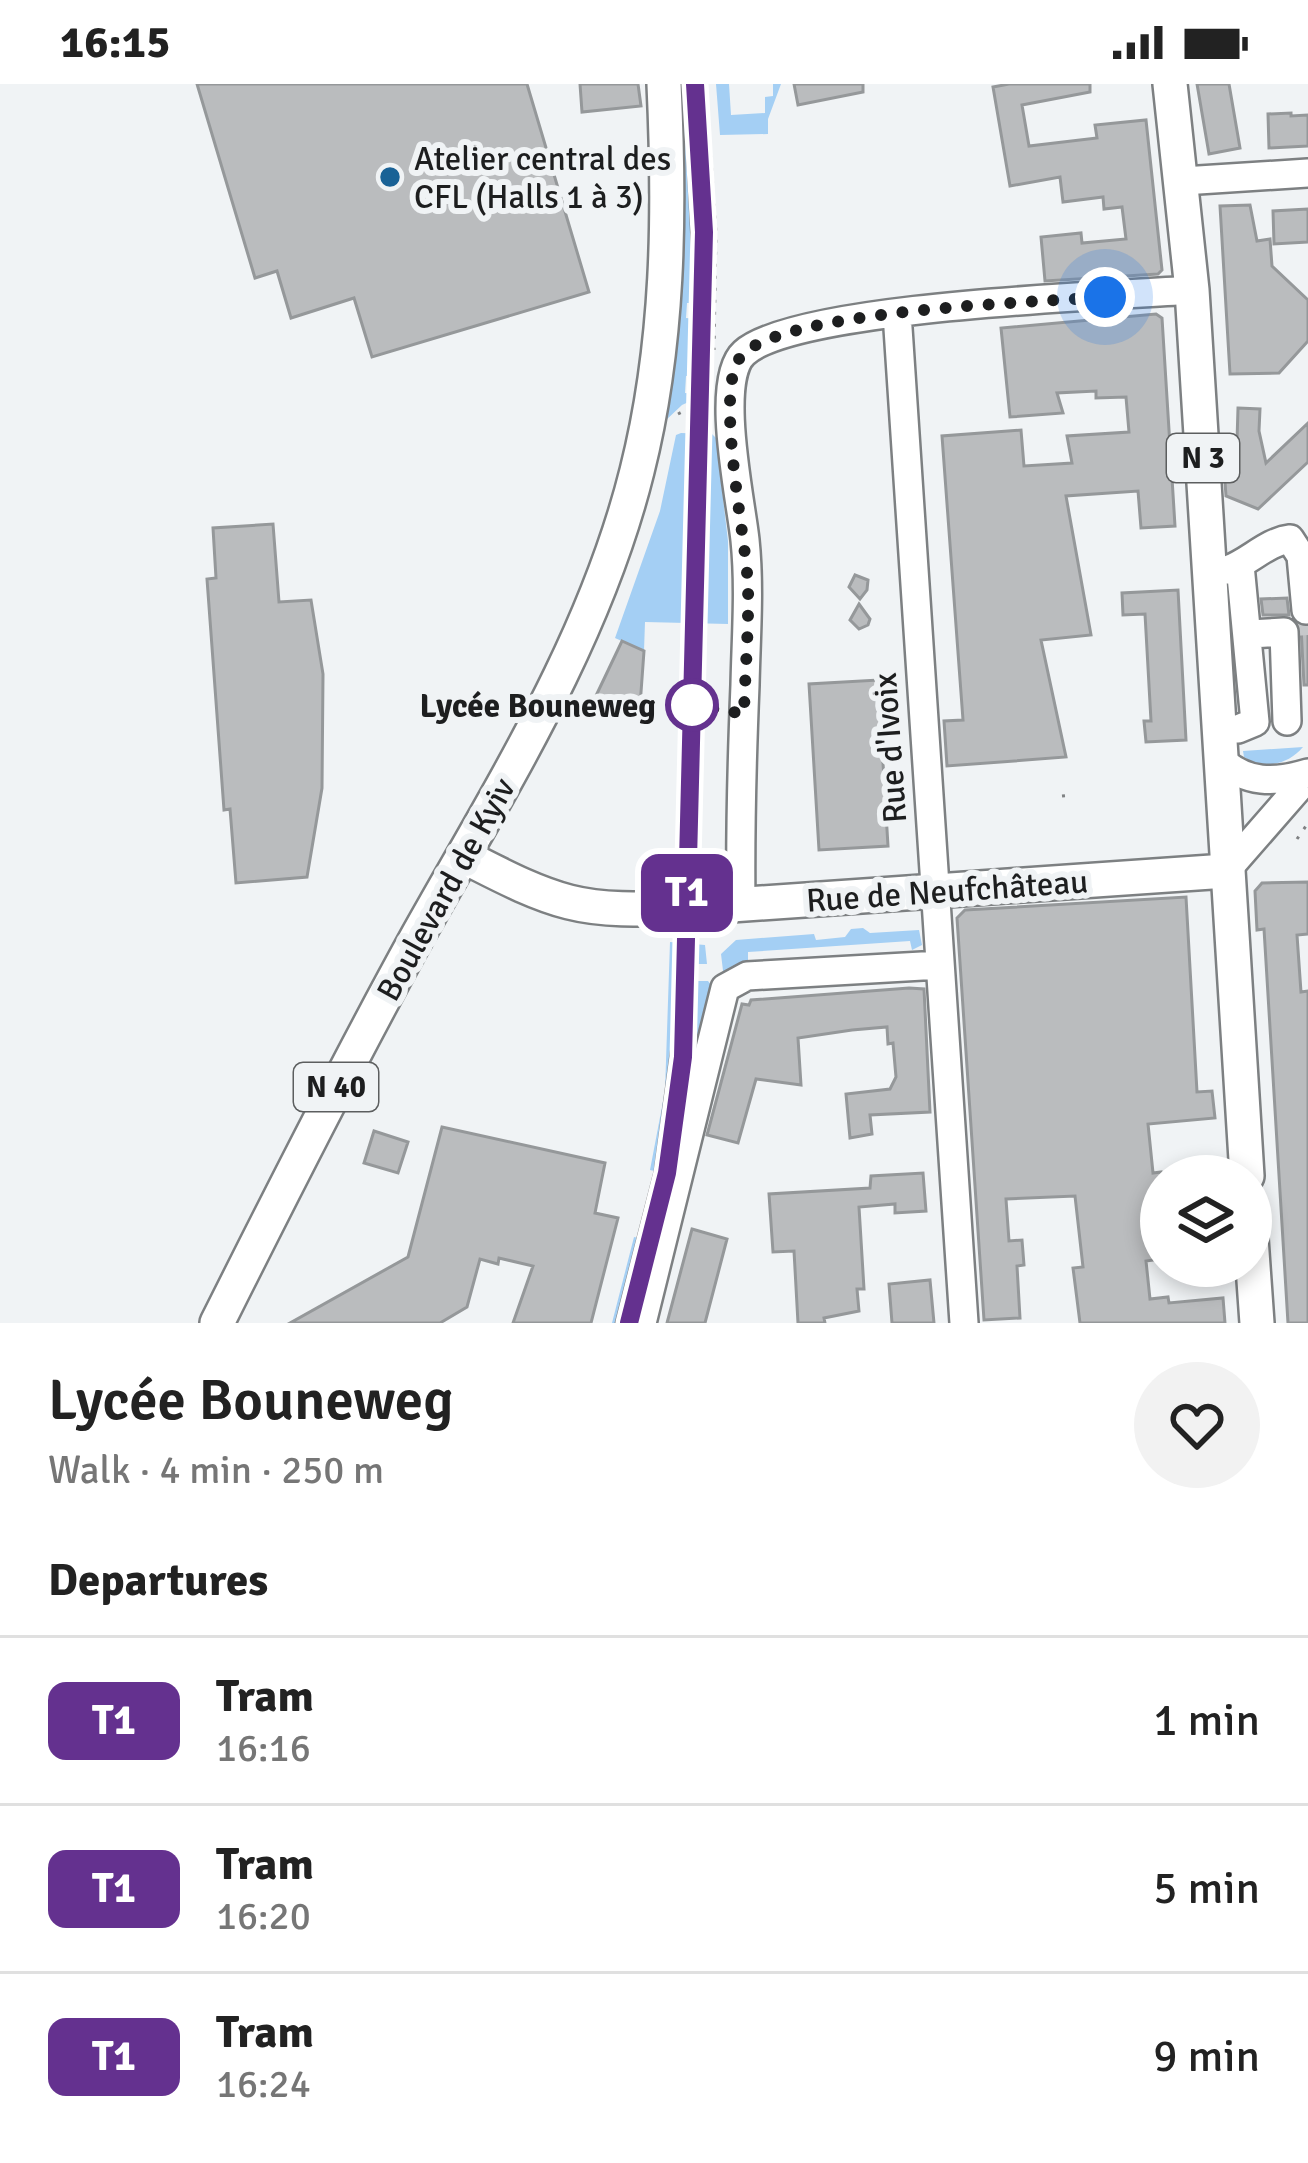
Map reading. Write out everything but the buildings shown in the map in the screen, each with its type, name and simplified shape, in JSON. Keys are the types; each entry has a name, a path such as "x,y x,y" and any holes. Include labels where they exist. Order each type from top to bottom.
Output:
{"main road":[{"name":"Boulevard de Kyiv","path":"217,1323 340,1079 525,746 608,566 637,472 654,385 668,255 664,84"},
{"name":"N 3","path":"1170,84 1226,568 1219,744 1246,1155"},
{"name":"Rue de Neufchâteau","path":"463,856 521,885 585,905 621,909 1226,872"},
{"path":"1254,1287 1257,1323"}],"street":[{"path":"1183,181 1308,173"},
{"path":"741,904 748,590 731,430 732,375 746,351 805,327 897,313 1192,290"},
{"name":"Rue d'Ivoix","path":"897,313 908,651 935,891 964,1323"},
{"path":"1255,722 1250,634 1226,568 1276,541 1290,539 1297,546 1306,610"},
{"path":"1250,634 1284,632 1298,717 1255,722 1219,744 1242,776 1271,781 1308,775"},
{"path":"1226,872 1308,775"},
{"path":"642,1323 725,988 747,976 940,965"}],"path":[{"path":"706,84 716,233 714,360"},
{"path":"710,397 714,388"},
{"path":"682,412 701,403"},
{"path":"1062,796 1072,795"},
{"path":"1308,823 1297,839 1308,839"}],"shaded area":[{"path":"673,84 701,84 711,220 709,303 687,303 686,318 709,320 707,377 686,376 685,393 706,394 682,405 664,422"},
{"path":"716,84 729,84 731,115 765,113 765,97 773,96 773,84 781,84 768,119 768,134 720,135"},
{"path":"676,435 716,438 728,541 728,624 645,622 644,651 615,638 660,511"},
{"path":"1303,747 1275,764 1251,761 1243,751"},
{"path":"851,929 870,933 919,930 922,945 912,950 910,941 748,952 748,968 724,979 721,954 736,940 814,934 816,940 845,937"},
{"path":"670,942 705,945 707,964 697,964 697,981 708,981 717,992 672,1175 650,1170 665,1091"},
{"path":"634,1237 655,1242 635,1323 612,1323"}],"tunnel":[{"path":"1306,610 1308,635"}],"tram line":[{"path":"616,1323 655,1171 672,1046 693,263 684,84"},
{"name":"T1","path":"629,1323 667,1173 683,1057 704,232 695,84"}],"place":[{"name":"Atelier central des CFL (Halls 1 à 3)","path":"390,177"},
{"name":"Lycée Bouneweg","path":"692,705"}],"route":[{"path":"692,705 744,714 748,590 731,430 732,375 746,351 805,327 897,313 1105,297"}]}
